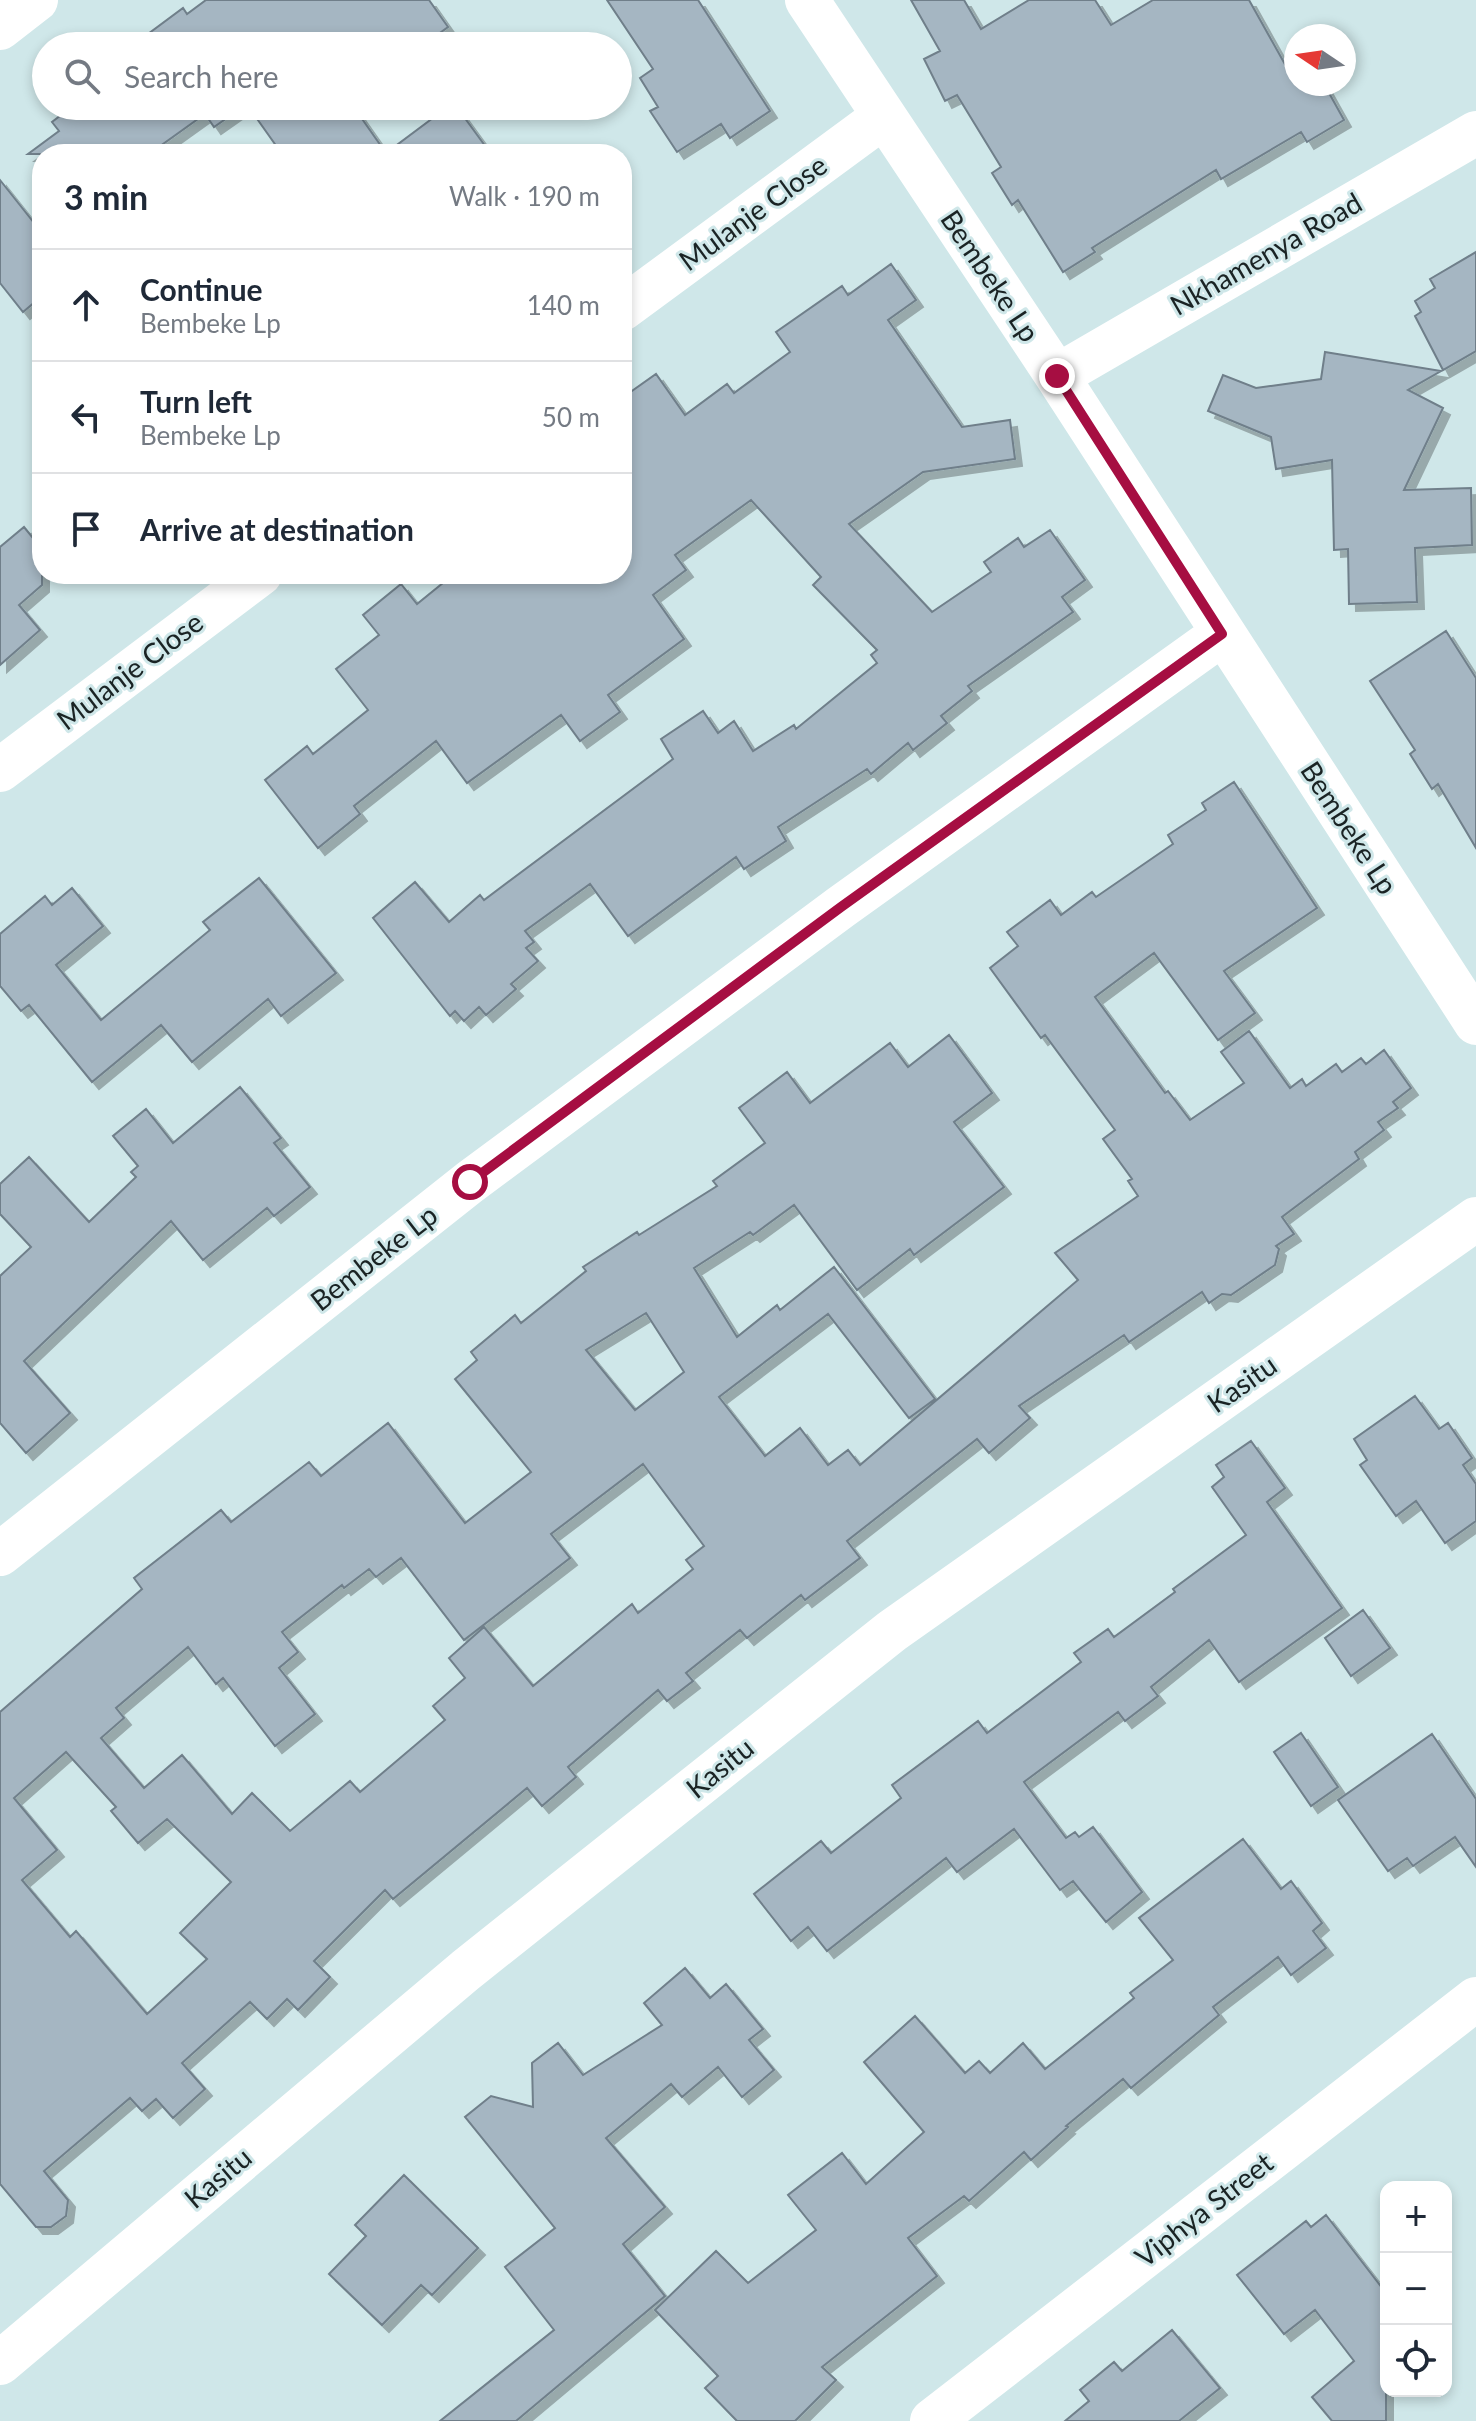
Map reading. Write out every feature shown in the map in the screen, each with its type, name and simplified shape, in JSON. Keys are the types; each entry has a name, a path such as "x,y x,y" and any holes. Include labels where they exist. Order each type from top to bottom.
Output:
{"street":[{"path":"0,28 36,0"},
{"name":"Bembeke Lp","path":"807,0 1057,376 1476,1023"},
{"name":"Mulanje Close","path":"632,302 883,117"},
{"name":"Nkhamenya Road","path":"1057,376 1476,133"},
{"name":"Mulanje Close","path":"0,770 247,584"},
{"name":"Bembeke Lp","path":"0,1554 470,1182 841,907 1222,634"},
{"name":"Kasitu","path":"0,2363 466,1970 892,1631 1476,1219"},
{"name":"Viphya Street","path":"932,2421 1476,1999"}],"building":[{"path":"206,0 429,0 448,27 441,32 151,32 183,8 187,14"},
{"path":"607,0 698,0 770,111 730,138 721,124 677,152 650,111 658,107 640,78 653,69 632,38 632,32 628,32"},
{"path":"911,0 964,0 981,29 1029,0 1095,0 1111,25 1153,0 1249,0 1284,63 1284,96 1331,96 1344,120 1307,142 1301,132 1221,179 1216,170 1092,248 1095,252 1063,272 1018,200 1012,205 992,173 1001,167 957,95 945,101 924,59 940,51"},
{"path":"197,120 163,144 41,144 59,131 52,122"},
{"path":"209,120 224,120 214,127"},
{"path":"258,120 363,120 380,144 275,144"},
{"path":"430,120 466,120 484,144 398,144"},
{"path":"0,180 32,220 32,304 23,312 0,283"},
{"path":"1476,252 1476,351 1443,370 1415,316 1421,312 1415,301 1435,288 1430,279"},
{"path":"891,264 916,300 888,320 962,427 1010,420 1015,459 923,472 849,524 932,612 991,572 984,562 1018,538 1024,547 1050,530 1085,580 1062,597 1073,612 968,686 972,691 941,716 947,723 913,750 908,743 871,774 867,769 778,827 786,841 744,869 736,857 628,936 590,884 525,931 534,942 526,948 538,961 511,984 516,989 486,1015 479,1007 464,1021 455,1011 450,1016 373,918 415,882 449,922 480,895 484,900 673,759 661,739 703,711 718,733 734,721 753,751 794,725 796,729 877,663 871,655 877,650 813,585 821,577 751,500 675,555 686,570 653,595 684,639 608,695 620,712 580,741 561,715 467,783 436,741 354,806 360,814 318,848 265,780 307,746 313,754 368,710 336,669 379,635 363,615 401,584 417,604 442,584 632,584 632,391 656,374 685,415 727,384 734,393 790,352 776,332 842,286 848,295"},
{"path":"1325,352 1441,371 1408,390 1443,408 1404,490 1471,488 1472,545 1415,548 1417,602 1349,604 1348,549 1334,550 1332,460 1276,469 1271,437 1208,411 1223,375 1256,388 1321,379"},
{"path":"24,527 32,537 32,584 42,585 19,605 40,630 0,665 0,547"},
{"path":"1446,631 1476,678 1476,848 1438,784 1432,789 1410,754 1415,750 1370,681"},
{"path":"1234,782 1317,908 1224,971 1255,1013 1218,1040 1154,953 1095,997 1165,1093 1168,1091 1190,1120 1244,1083 1221,1052 1249,1031 1290,1088 1302,1079 1306,1086 1336,1064 1342,1072 1361,1058 1366,1064 1384,1050 1411,1088 1393,1102 1398,1108 1378,1122 1384,1130 1355,1152 1359,1159 1282,1217 1294,1234 1276,1246 1279,1249 1275,1265 1231,1295 1222,1294 1209,1303 1202,1292 1129,1342 1124,1335 1019,1406 1030,1418 989,1453 977,1439 847,1541 860,1558 805,1600 801,1595 747,1638 740,1630 686,1673 693,1681 667,1701 658,1690 568,1767 576,1777 542,1806 527,1788 393,1899 385,1890 314,1961 330,1977 298,2010 287,1999 267,2019 250,2002 182,2063 205,2089 173,2118 156,2099 142,2111 130,2098 44,2171 68,2200 66,2216 51,2227 36,2227 0,2184 0,1712 142,1589 134,1578 221,1510 231,1522 309,1462 321,1476 388,1423 465,1523 531,1472 455,1379 477,1360 471,1352 515,1315 521,1323 586,1271 583,1267 717,1186 713,1181 765,1143 739,1108 787,1072 810,1103 890,1043 908,1067 949,1035 992,1093 954,1122 1004,1187 914,1255 910,1249 857,1290 794,1205 753,1235 750,1232 694,1268 737,1337 777,1305 780,1310 834,1267 935,1399 909,1418 828,1314 719,1397 765,1456 800,1428 828,1465 848,1450 860,1465 1078,1280 1055,1253 1138,1196 1128,1181 1132,1179 1103,1139 1115,1130 1045,1035 1041,1038 990,968 1018,946 1007,932 1050,900 1061,915 1092,892 1096,897 1173,844 1168,835 1206,810 1202,803","holes":["646,1313 684,1372 635,1410 586,1350","643,1464 704,1546 686,1560 693,1569 638,1613 632,1604 533,1686 484,1627 449,1658 465,1678 433,1706 445,1720 360,1792 350,1781 290,1831 252,1793 232,1814 182,1755 144,1788 101,1738 124,1718 116,1708 188,1647 216,1684 223,1678 275,1746 315,1714 279,1668 298,1652 282,1632 342,1585 344,1588 369,1569 376,1577 401,1558 464,1640 570,1558 551,1534","66,1752 116,1807 111,1811 138,1843 167,1819 231,1882 180,1933 207,1959 147,2014 76,1931 70,1937 22,1880 57,1850 14,1798"]},
{"path":"259,878 336,973 281,1016 268,999 192,1062 161,1025 92,1082 29,1005 21,1011 0,986 0,934 45,896 52,905 72,888 103,926 56,965 101,1020 210,930 203,922"},
{"path":"240,1087 281,1138 274,1143 310,1187 274,1216 267,1208 203,1260 171,1221 24,1361 70,1413 26,1453 0,1423 0,1276 31,1247 0,1214 0,1184 29,1157 89,1222 136,1177 131,1172 138,1166 113,1136 146,1109 173,1143"},
{"path":"1415,1396 1439,1429 1448,1423 1472,1458 1463,1465 1476,1484 1476,1521 1445,1543 1416,1501 1396,1516 1360,1465 1367,1460 1354,1439"},
{"path":"1251,1441 1285,1488 1267,1502 1342,1608 1239,1682 1209,1640 1151,1687 1158,1696 1125,1721 1118,1712 1024,1782 1066,1838 1075,1832 1079,1837 1093,1827 1142,1892 1106,1922 1073,1881 1060,1890 1014,1829 957,1872 946,1858 827,1951 808,1927 791,1941 754,1894 821,1841 831,1853 901,1798 892,1785 978,1721 987,1733 1081,1662 1074,1653 1108,1629 1114,1637 1246,1535 1212,1487 1224,1477 1216,1465"},
{"path":"1363,1610 1390,1648 1351,1676 1325,1638"},
{"path":"1301,1733 1338,1787 1311,1806 1274,1752"},
{"path":"1432,1734 1476,1799 1476,1867 1455,1837 1413,1866 1407,1858 1388,1871 1338,1800"},
{"path":"1243,1839 1281,1889 1291,1881 1322,1923 1313,1931 1326,1948 1291,1975 1278,1957 1213,2007 1219,2015 1131,2088 1123,2079 1031,2160 1024,2152 969,2201 964,2196 908,2238 937,2276 822,2367 836,2380 795,2421 737,2421 705,2388 718,2376 655,2310 716,2251 748,2283 816,2230 788,2195 842,2153 866,2184 924,2132 864,2062 915,2016 965,2073 979,2061 990,2073 1023,2043 1045,2069 1134,1998 1130,1993 1173,1960 1139,1918"},
{"path":"685,1968 710,1998 726,1984 763,2029 749,2040 774,2070 742,2097 718,2067 682,2097 671,2084 606,2138 665,2207 623,2244 665,2296 516,2421 440,2421 554,2330 505,2267 555,2228 465,2117 491,2096 533,2107 532,2063 558,2043 583,2075 662,2025 644,2003"},
{"path":"404,2175 478,2248 432,2295 421,2285 382,2325 329,2274 366,2236 355,2225"},
{"path":"1326,2215 1380,2285 1380,2397 1386,2397 1386,2421 1332,2421 1312,2397 1354,2361 1315,2310 1284,2334 1237,2275 1306,2221 1311,2227"},
{"path":"1172,2330 1220,2388 1179,2421 1065,2421 1089,2401 1080,2390 1114,2362 1122,2371"}],"route":[{"path":"470,1182 841,907 1222,634 1057,376"}]}
